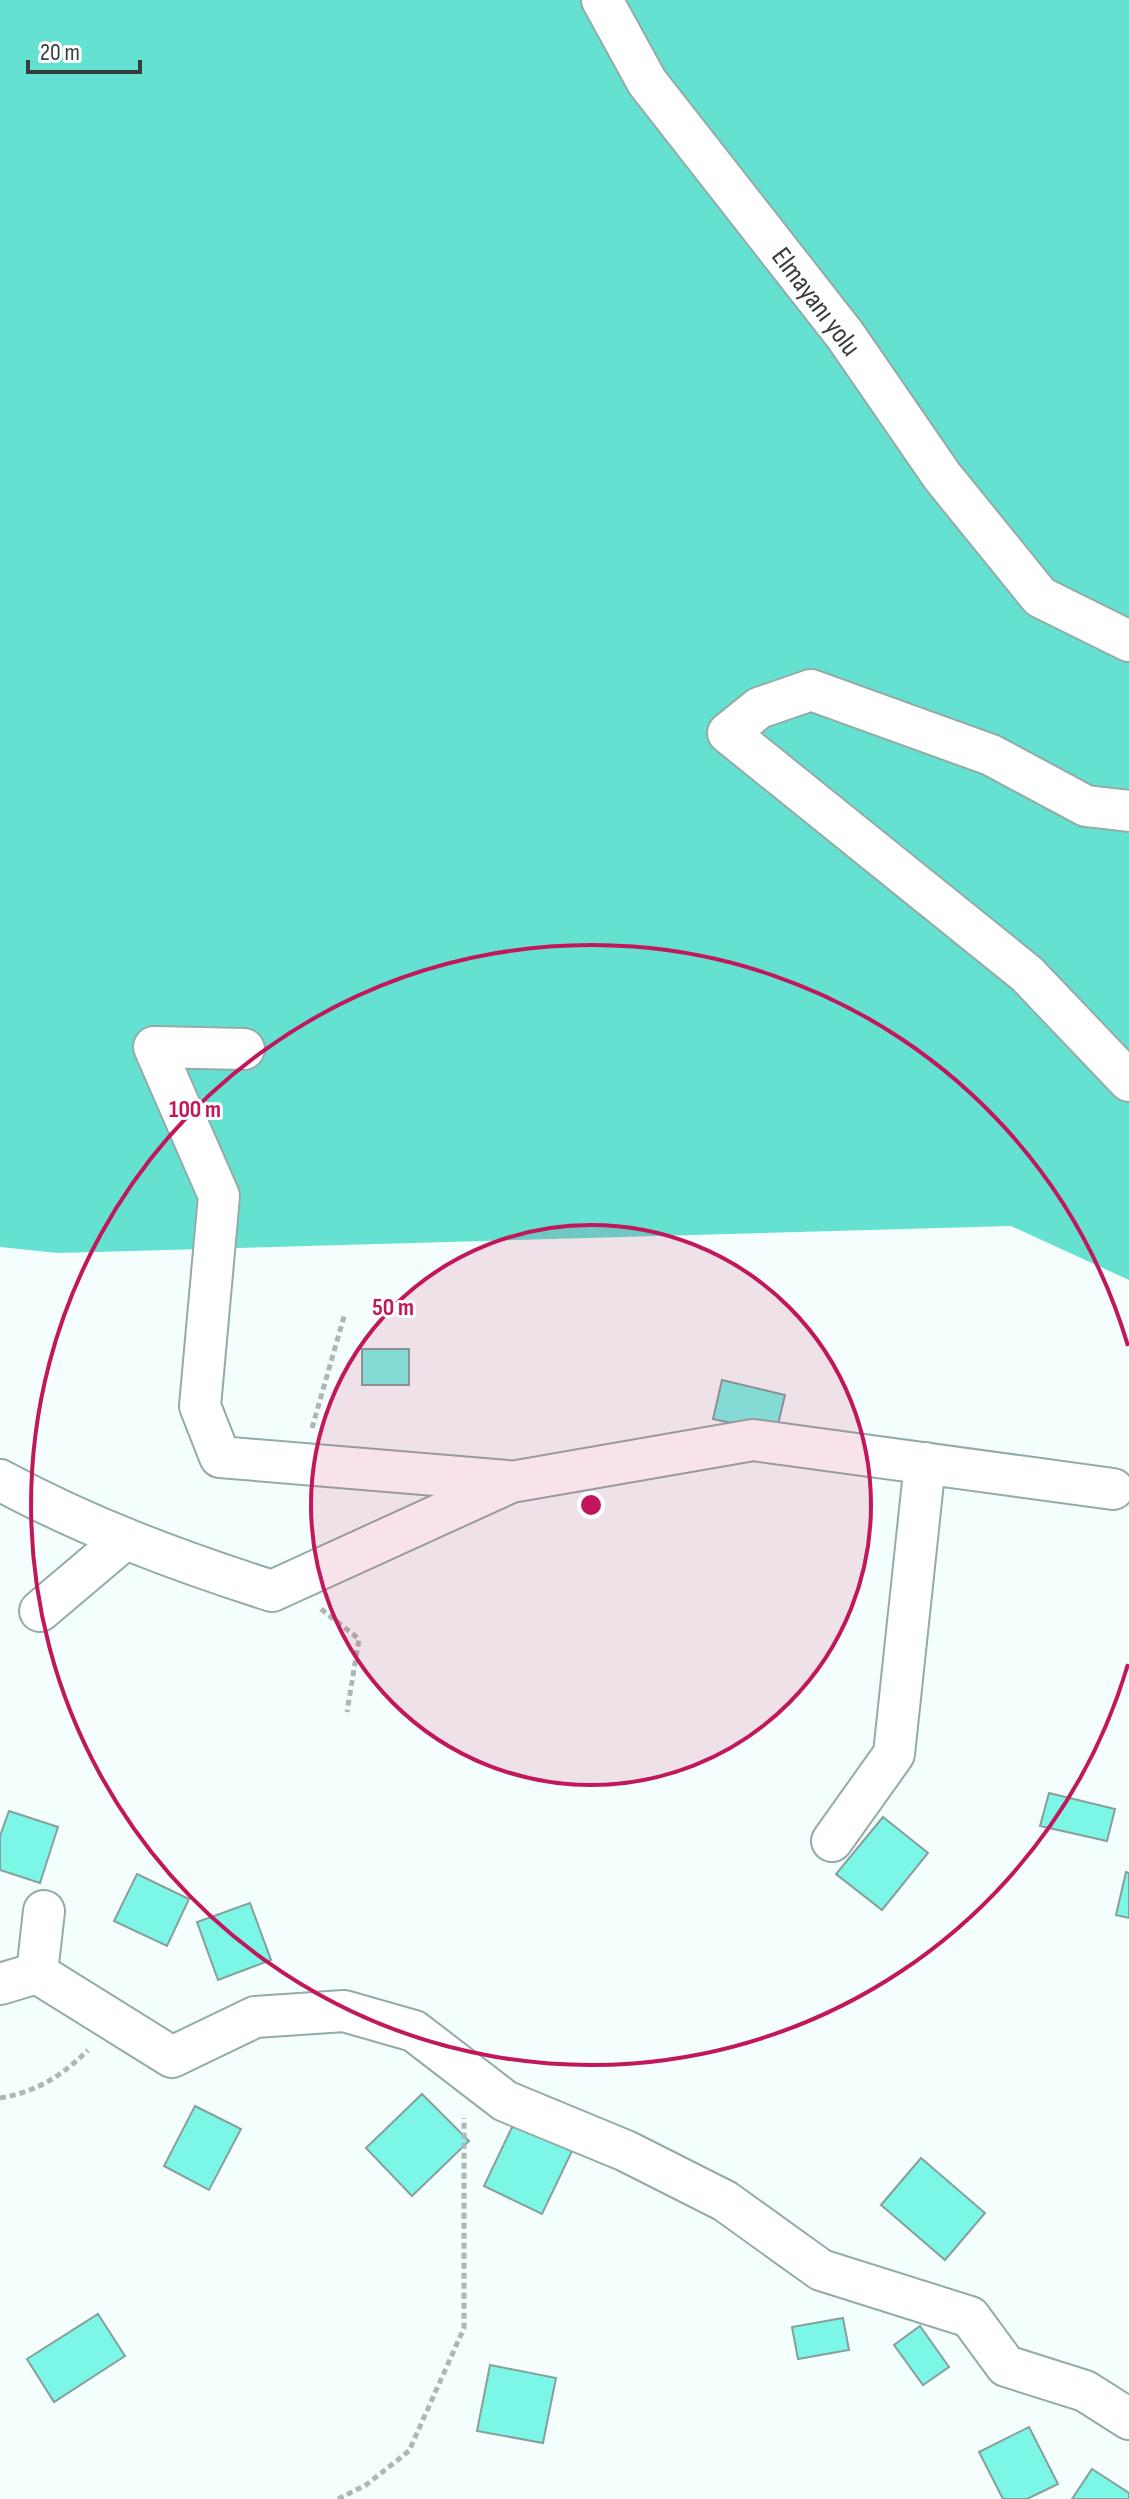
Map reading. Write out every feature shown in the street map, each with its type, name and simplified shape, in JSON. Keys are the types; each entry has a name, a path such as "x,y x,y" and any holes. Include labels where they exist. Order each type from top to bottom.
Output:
{"street":[{"name":"Elmayanı yolu","path":"602,0 647,82 845,335 942,476 1040,597 1129,641"},
{"path":"1129,811 1086,806 991,755 811,690 759,708 728,733 1027,974 1129,1081"},
{"path":"244,1049 154,1047 219,1196 200,1406 220,1457 511,1482"},
{"path":"0,1480 53,1509 167,1558 272,1591 511,1482 753,1440 1124,1494"},
{"path":"832,1841 894,1754 925,1463"},
{"path":"40,1611 125,1539"},
{"path":"44,1911 18,1978 118,2022 172,2057 255,2017 344,2011 414,2031 505,2101 626,2151 725,2201 821,2270 970,2317 1006,2366 1085,2391 1129,2419"}],"path":[{"path":"302,1463 345,1313"},
{"path":"288,1584 359,1639 347,1712"},
{"path":"0,2098 24,2094 64,2073 118,2022"},
{"path":"338,2499 366,2485 409,2451 464,2328 464,2069"}],"green space":[{"path":"0,0 1129,0 1129,1280 1011,1226 58,1253 0,1247"}],"building":[{"path":"362,1349 409,1349 409,1385 362,1385"},
{"path":"722,1380 785,1395 776,1433 713,1419"},
{"path":"1049,1793 1115,1809 1107,1841 1040,1826"},
{"path":"9,1811 58,1827 40,1883 0,1870 0,1836"},
{"path":"883,1817 928,1853 882,1910 836,1874"},
{"path":"1126,1872 1129,1873 1129,1918 1116,1915"},
{"path":"137,1874 189,1899 167,1946 114,1921"},
{"path":"250,1903 271,1960 218,1980 197,1922"},
{"path":"422,2094 469,2141 412,2196 366,2148"},
{"path":"195,2106 241,2129 209,2190 164,2166"},
{"path":"514,2123 572,2151 542,2214 484,2186"},
{"path":"921,2158 985,2213 945,2260 881,2205"},
{"path":"98,2314 125,2356 54,2402 27,2359"},
{"path":"843,2318 849,2350 798,2359 792,2327"},
{"path":"920,2326 949,2367 923,2385 894,2345"},
{"path":"490,2365 556,2378 543,2443 477,2431"},
{"path":"1029,2427 1058,2484 1027,2499 1003,2499 979,2452"},
{"path":"1092,2469 1129,2493 1129,2499 1072,2499"}]}
